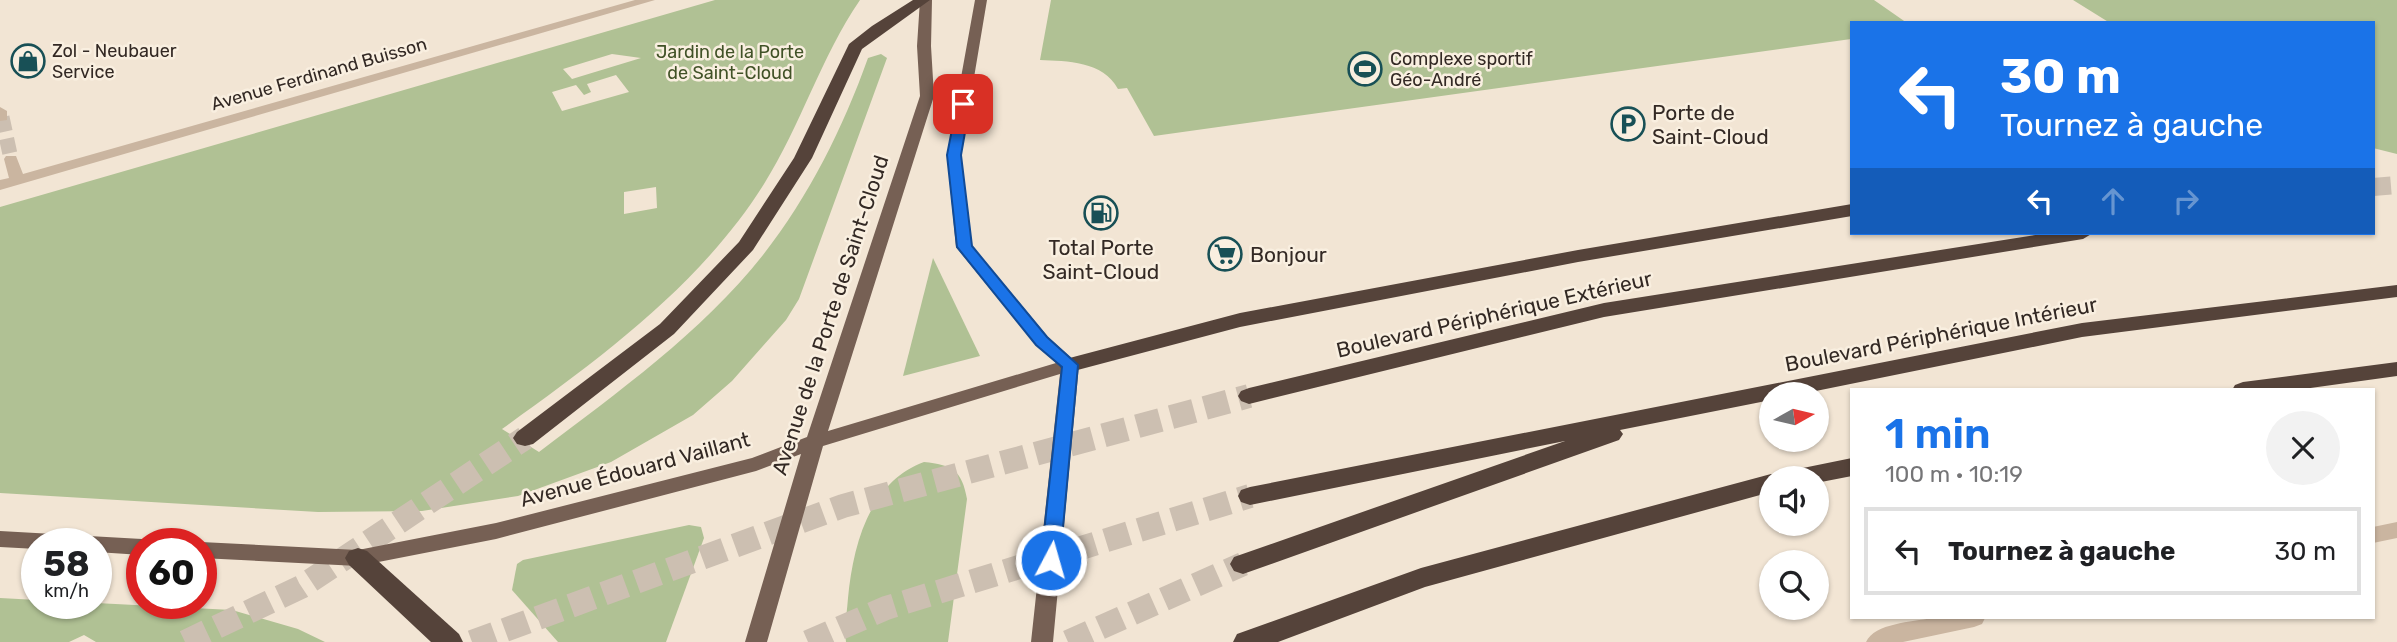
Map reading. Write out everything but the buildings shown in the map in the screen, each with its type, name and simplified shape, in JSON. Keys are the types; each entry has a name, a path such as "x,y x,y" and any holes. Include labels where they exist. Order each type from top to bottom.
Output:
{"highway":[{"path":"524,438 667,329 746,246 803,158 855,47 925,0"},
{"path":"1070,365 1240,320 1578,256 1850,210"},
{"name":"Boulevard Périphérique Extérieur","path":"1249,396 1604,310 2071,235"},
{"name":"Boulevard Périphérique Intérieur","path":"1250,496 2082,330 2397,291"},
{"path":"2258,388 2397,369"},
{"path":"1243,564 1686,407"},
{"path":"1829,472 1850,467"},
{"path":"1247,642 1421,578 1759,487"},
{"path":"358,558 449,642"}],"main road":[{"name":"Avenue de la Porte de Saint-Cloud","path":"756,642 814,442 880,233 928,96 924,46 925,0"},
{"path":"981,0 954,155 964,247 1042,341 1070,365 1042,642"},
{"name":"Avenue Édouard Vaillant","path":"217,551 358,558 496,531 756,464 814,442 1070,365"},
{"path":"0,539 21,540"}],"street":[{"name":"Avenue Ferdinand Buisson","path":"0,185 649,0"},
{"path":"11,159 17,180"},
{"path":"2375,535 2397,530"},
{"path":"1877,642 1888,636 1969,619"}],"green space":[{"name":"Jardin de la Porte de Saint-Cloud","path":"715,0 860,0 834,44 764,184 710,256 645,319 502,429 539,452 686,336 739,283 780,232 810,185 848,110 868,58 881,54 887,58 799,299 786,320 732,381 693,415 611,462 518,496 422,511 318,512 0,493 0,207","holes":["612,54 641,58 572,79 563,69","616,75 629,92 562,111 552,92 576,85 584,95 591,92 587,84","656,187 657,208 624,214 624,192"]},
{"name":"Complexe sportif Géo-André","path":"1051,0 1874,0 1904,21 1850,21 1850,39 1154,136 1127,88 1118,89 1103,73 1084,64 1040,60"},
{"path":"2073,0 2397,0 2397,154 2375,148 2375,21 2107,21"},
{"path":"933,258 980,356 903,376"},
{"path":"924,462 949,467 959,475 967,499 948,642 846,642 850,578 867,518 890,484 905,471"},
{"path":"689,525 701,527 704,538 666,642 558,642 512,590 517,564 523,560"},
{"path":"0,598 21,599 21,619 112,619 112,604 126,605 126,619 217,619 217,609 232,610 298,629 325,642 96,642 84,635 69,642 0,642"}],"tunnel":[{"path":"2,117 11,159"},
{"path":"2375,187 2397,185"},
{"path":"472,642 843,506 1249,396"},
{"path":"185,642 301,587 525,438"},
{"path":"808,642 886,608 1250,496"},
{"path":"1068,642 1243,564"}],"place":[{"name":"Zol - Neubauer Service","path":"28,61"},
{"name":"Complexe sportif Géo-André","path":"1365,69"},
{"name":"Porte de Saint-Cloud","path":"1628,124"},
{"name":"Total Porte Saint-Cloud","path":"1101,213"},
{"name":"Bonjour","path":"1225,254"}],"route":[{"path":"963,104 954,155 964,247 1042,341 1070,365 1051,560"}]}
